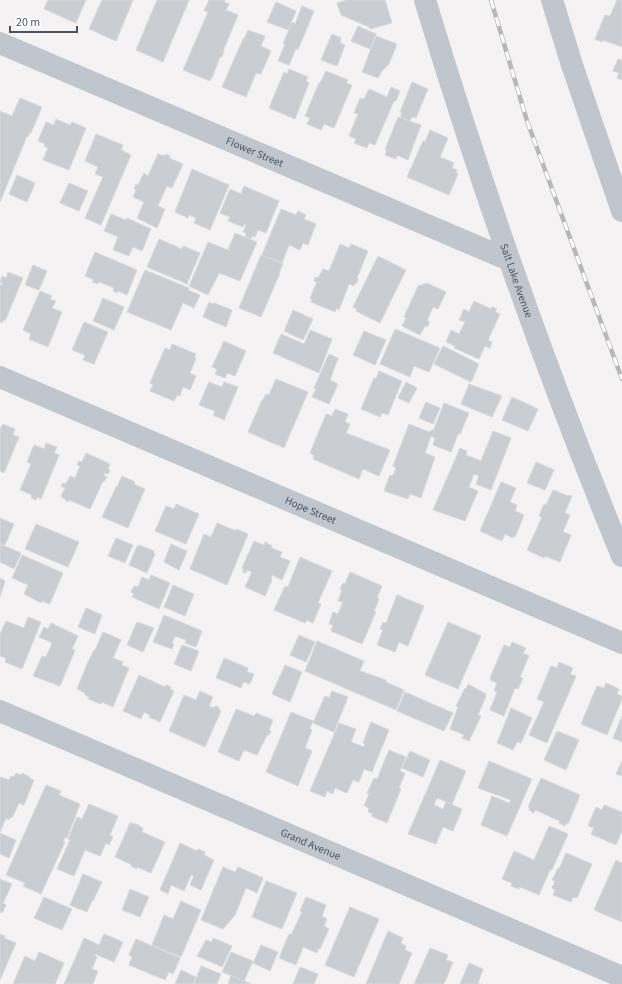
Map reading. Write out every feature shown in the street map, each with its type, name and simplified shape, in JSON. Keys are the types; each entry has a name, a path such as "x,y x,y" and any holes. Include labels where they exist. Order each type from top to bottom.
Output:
{"street":[{"name":"Salt Lake Avenue","path":"425,0 471,149 509,260 545,361 622,556"},
{"path":"552,0 572,65 622,211"},
{"name":"Flower Street","path":"0,43 509,260"},
{"name":"Hope Street","path":"0,377 622,643"},
{"name":"Grand Avenue","path":"0,711 622,977"}],"building":[{"path":"48,0 86,0 76,23 44,9"},
{"path":"102,0 133,0 116,41 89,29"},
{"path":"157,0 189,0 163,62 136,50"},
{"path":"209,0 225,0 224,2 229,4 226,10 238,15 223,51 222,57 220,57 210,81 183,70 208,12 204,11"},
{"path":"347,0 385,0 392,23 370,29 369,27 341,15 337,3"},
{"path":"617,0 622,0 622,47 603,40 602,42 595,39 605,15 610,16"},
{"path":"276,2 296,11 288,30 267,22"},
{"path":"302,6 314,11 298,50 296,48 289,65 278,61 292,22 295,24"},
{"path":"358,26 376,34 370,49 351,41"},
{"path":"248,30 265,36 261,46 271,51 261,74 256,73 246,97 222,87"},
{"path":"332,34 341,38 340,43 345,45 337,66 321,60"},
{"path":"376,36 397,44 389,64 378,78 362,72"},
{"path":"618,59 622,60 622,80 617,78 619,73 613,71"},
{"path":"289,69 308,77 306,81 309,83 295,119 269,108 284,72 287,74"},
{"path":"326,71 348,80 346,83 352,85 334,128 324,124 321,130 307,124 310,118 305,116 319,83"},
{"path":"412,82 428,89 416,118 412,117 410,121 400,117 402,113 400,112"},
{"path":"391,87 400,91 396,101 394,101 375,145 369,143 367,148 354,143 356,139 349,136 358,114 354,113 360,98 364,99 369,89 387,97"},
{"path":"20,98 42,107 31,133 30,132 28,137 27,136 0,202 0,111 12,116"},
{"path":"398,117 421,125 408,160 397,155 396,159 385,155 387,151 385,150"},
{"path":"56,119 70,125 72,122 86,128 69,170 43,160 48,148 44,146 45,144 38,141 46,122 54,125"},
{"path":"430,130 448,138 440,157 454,163 452,168 457,170 456,173 458,174 449,195 407,177 423,141 425,142"},
{"path":"96,134 123,145 121,150 131,155 101,225 85,218 103,177 95,174 98,167 85,161"},
{"path":"158,154 165,156 166,154 170,156 169,158 183,164 172,188 167,186 158,206 165,209 157,228 137,218 144,202 133,197 136,190 134,189 136,184 138,185 144,173 148,176"},
{"path":"192,169 229,185 210,230 194,223 196,218 189,215 188,218 175,212"},
{"path":"17,175 35,183 27,202 9,194"},
{"path":"69,183 88,191 79,211 60,203"},
{"path":"244,186 279,201 266,233 258,230 255,237 252,236 251,239 245,236 246,233 243,232 246,225 244,224 243,227 228,221 230,217 220,213 230,189 241,194"},
{"path":"281,209 296,215 298,211 306,215 304,219 316,224 308,245 303,243 300,250 289,245 282,263 262,255"},
{"path":"111,214 126,220 127,218 151,229 142,251 133,247 129,256 113,250 118,237 104,231"},
{"path":"235,233 257,242 240,281 219,273 208,295 189,286 208,242 228,250"},
{"path":"159,239 182,249 183,246 200,253 187,284 147,267"},
{"path":"340,244 349,248 351,244 368,251 357,278 357,283 355,283 354,286 349,284 339,310 336,308 335,312 311,302 312,299 310,298 317,282 314,281 315,277 318,278 323,269 329,271"},
{"path":"95,252 137,270 127,295 118,291 117,293 113,291 114,288 99,282 98,284 92,282 94,280 85,276"},
{"path":"261,255 283,264 261,317 239,308"},
{"path":"378,256 406,270 380,323 356,311 357,309 353,307"},
{"path":"33,265 47,271 39,290 25,285"},
{"path":"145,270 189,288 188,290 200,295 194,308 183,303 171,330 127,312"},
{"path":"8,272 23,278 5,321 3,320 2,323 0,322 0,284 2,285 3,283 0,282 2,276 6,278"},
{"path":"427,283 446,292 438,309 433,307 427,321 430,322 427,327 425,326 420,335 402,326 406,318 404,317 418,286"},
{"path":"40,291 52,296 50,299 56,301 52,308 62,312 48,347 29,339 31,334 23,330"},
{"path":"103,298 124,307 114,330 93,321"},
{"path":"474,301 491,309 492,307 497,309 495,312 500,314 488,340 492,342 490,348 485,346 479,359 454,348 455,346 446,342 451,330 459,334 465,322 459,320 464,309 469,312"},
{"path":"209,302 232,310 226,327 203,317"},
{"path":"293,310 313,319 303,340 284,331"},
{"path":"84,322 108,332 94,364 83,360 85,355 72,350"},
{"path":"395,329 440,348 429,372 414,366 410,377 380,364"},
{"path":"310,330 332,339 319,373 273,353 281,334 304,344"},
{"path":"364,331 386,340 375,365 353,355"},
{"path":"224,341 246,351 235,376 227,373 225,378 215,374 217,369 212,367"},
{"path":"172,344 196,354 194,357 196,358 190,373 196,376 190,390 183,387 180,396 177,395 174,401 150,391 153,385 150,383 165,348 170,350"},
{"path":"443,346 479,364 471,382 434,364"},
{"path":"329,354 338,358 330,380 338,384 329,404 312,397 316,389 314,388"},
{"path":"379,371 402,381 388,415 382,413 380,417 361,409 374,378 376,379"},
{"path":"276,379 308,392 284,448 248,432 262,400 266,394 269,395"},
{"path":"209,382 222,387 224,382 238,387 224,420 213,415 215,411 199,405"},
{"path":"406,382 417,388 409,403 398,398"},
{"path":"469,384 502,396 492,417 461,404"},
{"path":"512,397 538,409 528,431 502,420"},
{"path":"426,402 440,408 433,424 419,418"},
{"path":"444,403 469,413 451,452 433,445 435,438 431,436 425,453 435,457 421,498 410,494 408,499 384,491 390,475 393,475 396,468 393,466 409,424 429,432 434,429"},
{"path":"335,409 348,414 345,422 350,424 346,433 390,450 379,476 363,469 359,479 313,459 314,455 310,453 326,414 332,416"},
{"path":"3,424 15,429 13,435 19,437 4,473 0,471 0,429"},
{"path":"493,431 511,438 491,490 476,484 479,476 474,474 469,487 478,491 465,521 433,510 460,448 467,451 466,455 481,461"},
{"path":"46,443 57,447 54,453 59,455 41,499 37,497 36,500 31,498 32,495 20,490 31,464 27,462 34,445 44,449"},
{"path":"86,453 110,464 108,474 105,473 104,476 107,477 104,482 103,481 90,509 69,500 68,502 61,496 65,488 61,486 63,483 66,484 70,476 75,478 80,466 77,465 79,461 82,462"},
{"path":"536,462 554,470 545,490 527,483"},
{"path":"122,476 145,489 128,528 102,517"},
{"path":"501,482 516,488 510,502 517,505 515,511 524,515 515,537 513,536 513,538 505,534 502,541 480,531"},
{"path":"553,490 568,496 572,496 565,513 570,515 563,532 571,535 560,562 545,556 544,558 527,550 542,517 539,516 544,504 546,505"},
{"path":"176,504 199,514 186,544 155,531 166,506 174,509"},
{"path":"0,518 14,524 5,545 0,543"},
{"path":"217,523 248,534 227,585 190,569 204,534 211,537"},
{"path":"36,524 79,542 68,567 25,549"},
{"path":"116,538 133,545 125,563 108,556"},
{"path":"254,541 264,545 265,542 272,546 271,548 282,552 280,557 290,561 282,580 272,575 272,580 265,596 245,587 252,572 247,570 246,573 242,572 244,569 242,568"},
{"path":"0,544 21,553 14,569 0,562"},
{"path":"171,544 187,551 179,570 164,562"},
{"path":"139,545 154,551 155,554 147,573 129,565 137,546 138,547"},
{"path":"22,555 63,573 50,604 42,601 41,603 24,594 28,585 12,578"},
{"path":"300,557 332,571 318,603 321,604 313,623 307,620 305,623 274,610 285,586 288,587"},
{"path":"350,572 382,586 374,611 376,612 362,644 331,631 333,625 329,624 333,612 338,614 343,602 338,601 342,590 340,589 343,583 345,584"},
{"path":"151,575 170,583 159,609 132,597 134,594 131,592 134,586 138,587 142,577 149,580"},
{"path":"0,578 5,581 0,597"},
{"path":"173,585 194,594 185,616 164,607"},
{"path":"397,595 424,606 408,646 399,642 395,652 377,645 383,630 380,629 383,622 386,623"},
{"path":"86,608 102,615 95,634 78,627"},
{"path":"164,615 202,631 196,647 185,643 186,640 175,636 172,643 174,644 172,649 153,642"},
{"path":"28,617 41,622 22,669 5,662 6,658 0,656 0,634 6,621 24,628"},
{"path":"137,622 154,628 143,652 127,645"},
{"path":"448,622 481,636 458,689 425,675"},
{"path":"51,623 78,636 72,649 75,650 60,686 33,676 42,656 46,657 52,643 39,637 44,627 48,629"},
{"path":"103,632 121,640 113,658 123,662 122,665 129,668 113,707 102,702 101,704 88,699 89,697 85,695 85,693 77,689 87,664"},
{"path":"299,635 315,642 306,662 290,655"},
{"path":"317,641 364,661 360,671 386,680 386,682 404,690 396,710 305,671"},
{"path":"512,642 526,648 523,653 529,656 520,677 523,678 518,689 515,688 504,716 490,710 497,692 494,691 497,683 490,680 490,678 504,645 510,647"},
{"path":"182,645 199,651 191,671 174,664"},
{"path":"224,658 248,668 247,672 254,674 250,684 243,682 241,688 216,678"},
{"path":"559,662 573,668 570,674 576,676 547,743 529,735 544,702 537,699 551,666 557,668"},
{"path":"285,665 302,672 290,702 272,694"},
{"path":"139,675 165,687 166,685 171,687 170,689 174,691 160,722 149,717 150,715 144,712 141,719 123,711"},
{"path":"606,683 619,689 617,694 622,696 607,735 581,724 597,686 604,688"},
{"path":"468,684 486,694 478,715 481,716 469,741 462,738 464,735 450,729 458,707 456,706"},
{"path":"200,691 213,697 209,706 214,708 215,706 219,707 218,709 221,711 205,747 169,731 184,695 196,700"},
{"path":"332,691 348,697 334,732 313,723 325,696 329,698"},
{"path":"405,692 453,713 444,731 397,711"},
{"path":"511,708 532,718 521,743 517,742 513,750 497,743"},
{"path":"236,709 254,716 256,713 273,720 269,730 271,731 269,735 267,735 257,755 244,750 239,761 218,752"},
{"path":"291,712 313,721 310,728 312,730 305,748 312,751 298,786 266,772"},
{"path":"622,716 622,742 613,738"},
{"path":"371,722 389,730 372,772 364,769 359,782 353,780 347,793 335,788 333,794 327,791 325,797 310,791 339,723 356,729 351,742 364,747 365,744 363,743"},
{"path":"557,731 579,740 566,770 544,760"},
{"path":"389,750 406,757 400,771 405,773 399,788 401,789 387,823 371,816 373,814 368,812 369,808 364,806 369,794 367,793 374,778 377,779"},
{"path":"410,751 430,760 423,777 402,768"},
{"path":"440,760 466,771 452,804 437,798 434,805 443,809 446,802 462,809 453,831 443,827 436,844 408,834"},
{"path":"489,761 532,779 507,836 481,825 492,796 509,803 511,800 478,788"},
{"path":"622,761 622,776 616,774"},
{"path":"16,773 21,775 22,773 34,780 24,805 19,803 12,818 10,817 9,820 6,818 0,832 0,778 9,780 11,776 14,777"},
{"path":"541,778 580,795 568,824 566,823 565,826 559,823 560,821 535,810 534,813 529,810 530,808 528,807"},
{"path":"46,785 61,791 59,795 80,804 67,838 65,837 63,842 65,842 41,894 23,886 25,883 6,875"},
{"path":"89,804 118,816 110,835 113,837 109,845 106,843 100,856 85,850 74,876 57,869 70,840 68,839 77,817 82,819"},
{"path":"604,805 622,812 622,831 616,845 591,834 594,828 588,826 596,807 602,810"},
{"path":"130,823 139,825 143,828 142,832 165,842 151,873 137,867 137,869 115,857"},
{"path":"549,826 568,834 539,895 520,887 519,889 511,886 512,883 502,879 514,851 534,860"},
{"path":"0,833 16,840 9,858 0,854"},
{"path":"180,843 197,851 198,849 205,852 204,855 214,860 201,890 190,885 194,876 191,875 184,891 171,885 168,894 160,890"},
{"path":"566,853 592,864 577,898 573,897 571,902 553,895 555,890 552,888 555,881 552,880"},
{"path":"616,860 622,863 622,922 594,910"},
{"path":"223,867 235,872 238,867 263,878 257,893 246,888 235,915 223,929 201,920"},
{"path":"83,874 102,882 87,912 70,905"},
{"path":"0,879 12,884 3,903 6,905 2,913 0,912"},
{"path":"266,881 297,893 282,929 252,917"},
{"path":"130,889 149,897 140,917 122,910"},
{"path":"44,897 72,909 62,930 34,918"},
{"path":"306,897 326,905 322,916 327,919 324,926 329,929 317,953 303,947 296,965 279,958 289,934 291,935 302,912 300,911"},
{"path":"181,901 201,910 181,957 152,945 164,915 173,919"},
{"path":"350,907 379,919 354,977 325,965"},
{"path":"388,931 403,938 401,943 406,946 405,950 412,953 399,984 366,984"},
{"path":"0,934 5,936 4,938 16,943 0,980"},
{"path":"104,934 123,942 114,962 95,954 97,957 92,969 98,971 93,984 64,984 84,938 99,945"},
{"path":"213,938 232,946 222,967 197,956 206,940 212,942"},
{"path":"136,939 180,958 173,974 169,972 165,980 129,965 132,957 129,955"},
{"path":"261,945 278,952 270,971 253,963"},
{"path":"430,948 448,955 446,960 453,962 444,984 414,984"},
{"path":"39,952 64,963 55,984 13,984 25,956 35,961"},
{"path":"231,952 253,961 244,981 222,972"},
{"path":"469,963 483,969 478,983 480,984 460,984"},
{"path":"201,966 221,974 217,984 194,984"},
{"path":"300,967 318,974 314,984 293,984"},
{"path":"181,970 196,977 193,984 175,984"},
{"path":"231,975 244,981 251,984 228,984"}],"railway":[{"path":"491,0 527,121 622,379"}]}
